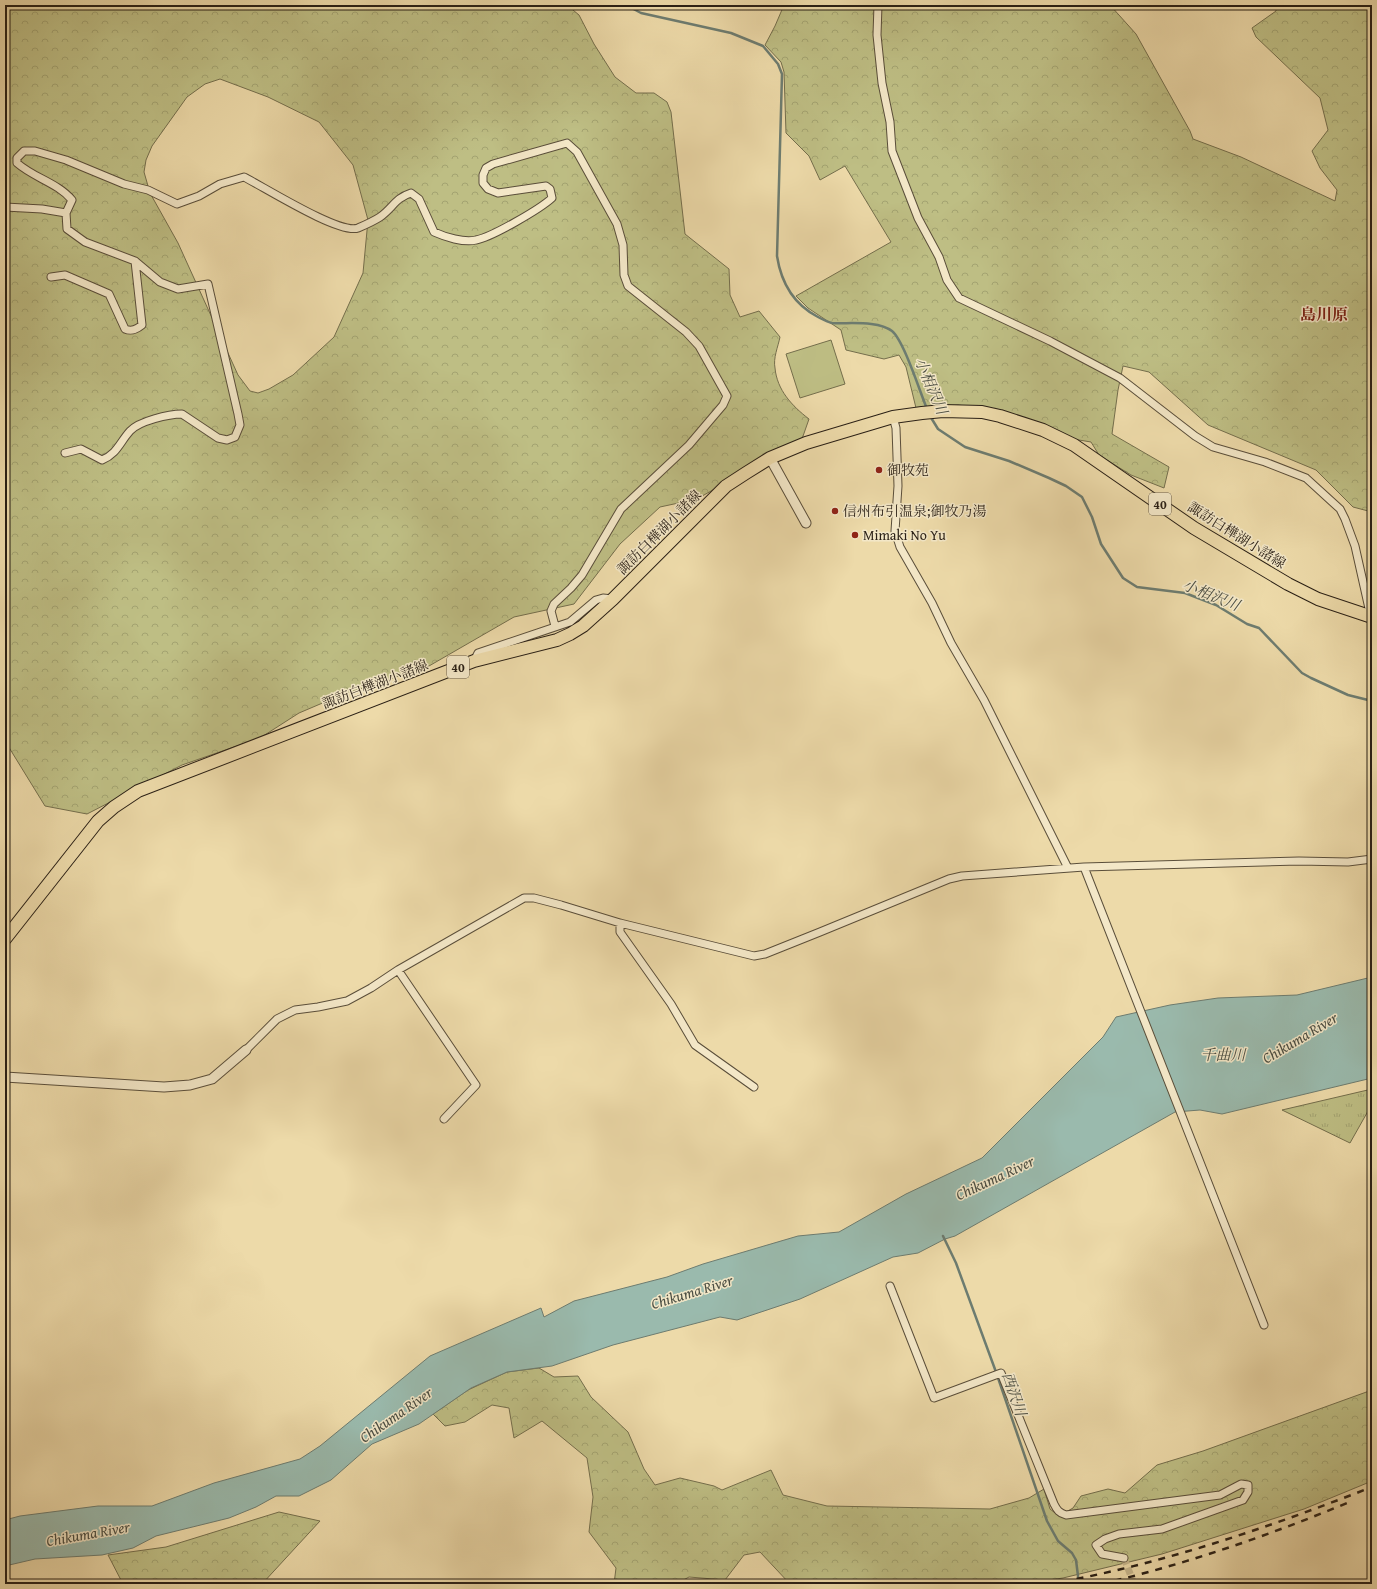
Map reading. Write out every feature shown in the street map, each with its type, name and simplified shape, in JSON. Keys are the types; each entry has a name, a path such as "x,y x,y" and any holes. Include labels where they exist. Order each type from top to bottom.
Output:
{"main road":[{"name":"諏訪白樺湖小諸線","path":"5,939 98,821 114,807 138,791 474,661 557,640 570,634 583,626 613,599 726,486 770,458 806,443 893,417 943,411 982,412 1000,416 1043,430 1074,445 1194,528 1288,584 1318,599 1370,617"}],"street":[{"path":"878,5 877,35 882,82 890,122 892,150 918,218 938,257 947,280 959,298 1050,341 1115,375 1157,405 1195,436 1213,446 1259,460 1306,478 1340,509 1345,518 1355,546 1370,617"},
{"path":"65,453 81,449 102,460 111,457 134,427 145,422 176,414 182,414 218,438 227,440 235,437 240,426 208,284 178,289 160,282 134,262 85,242 67,229 66,213 72,200 66,193 26,171 17,163 17,158 24,151 35,151 66,160 124,184 148,190 177,204 199,196 220,184 244,177 323,220 344,228 357,228 380,217 402,196 412,193 419,199 434,232 469,241 476,240 504,228 544,205 552,198 550,189 546,186 498,194 488,189 483,183 486,168 492,164 567,143 577,152 617,224 624,245 624,275 628,286 686,332 699,346 726,396 724,404 689,445 621,509 582,575 554,604 551,611 555,626"},
{"path":"5,207 42,209 66,213"},
{"path":"51,277 65,275 109,294 125,329 128,331 136,330 142,325 134,262"},
{"path":"893,417 896,428 898,486 896,530 900,547 932,603 951,643 984,700 1068,868"},
{"path":"770,458 806,523"},
{"path":"474,661 478,653 570,622 596,600 603,598 613,599"},
{"path":"5,1076 164,1087 190,1085 212,1079 246,1050 278,1019 295,1010 347,1001 524,898 534,898 620,923 754,956 765,954 950,879 962,876 1084,867 1299,861 1348,862 1372,859"},
{"path":"1084,867 1189,1138 1264,1325"},
{"path":"620,923 620,932 671,1004 695,1045 754,1087"},
{"path":"398,970 476,1085 444,1119"},
{"path":"890,1286 934,1398 1001,1373 1054,1504 1060,1513 1066,1515 1220,1495 1241,1484 1248,1485 1248,1492 1243,1500 1162,1529 1120,1534 1105,1539 1096,1545 1102,1554 1124,1558"}],"green space":[{"path":"5,5 567,5 579,15 594,44 615,77 636,93 654,93 667,102 671,112 685,234 729,269 730,295 740,317 759,311 780,337 775,360 776,376 786,397 809,419 802,439 697,499 660,507 620,544 574,604 514,617 429,666 339,696 299,713 260,738 182,765 87,814 45,806 5,741","holes":["220,79 268,97 319,122 353,165 368,220 363,273 334,337 293,375 269,389 258,393 250,391 238,375 178,243 150,193 144,172 146,160 152,146 187,97 205,84"]},
{"path":"784,5 1110,5 1136,34 1193,139 1241,157 1335,201 1337,190 1320,168 1312,151 1328,130 1320,98 1256,37 1252,28 1276,11 1276,5 1372,5 1372,512 1353,507 1316,470 1208,425 1149,372 1123,366 1112,434 1169,467 1164,488 1131,475 1099,455 1091,442 1073,439 980,408 958,405 916,408 906,367 899,355 884,359 846,350 841,330 808,308 796,296 891,242 845,166 820,180 809,156 786,133 784,72 781,62 765,45"},
{"path":"831,340 845,384 800,398 786,354"},
{"path":"1372,1089 1372,1104 1350,1143 1282,1110"},
{"path":"539,1368 554,1377 578,1376 591,1397 628,1432 644,1469 655,1485 680,1478 714,1486 722,1490 771,1470 783,1495 827,1506 990,1509 1029,1498 1044,1489 1050,1509 1059,1516 1073,1508 1081,1496 1108,1489 1125,1493 1157,1465 1203,1451 1372,1390 1372,1481 1304,1509 1162,1554 1063,1578 1022,1584 790,1584 760,1552 744,1555 725,1580 689,1577 676,1584 614,1584 616,1568 589,1532 593,1497 587,1458 542,1421 514,1438 509,1408 492,1405 465,1422 445,1426 433,1414 468,1390 507,1372"},
{"path":"279,1512 320,1521 262,1584 123,1584 108,1555 166,1547"}],"water":[{"name":"千曲川","path":"1372,977 1372,1078 1222,1114 1200,1110 1175,1112 955,1236 945,1239 918,1253 893,1257 800,1299 737,1320 720,1317 613,1345 552,1366 507,1372 471,1388 419,1424 372,1444 331,1480 299,1496 276,1496 256,1507 229,1518 156,1536 133,1548 102,1555 35,1559 5,1566 5,1520 20,1516 98,1506 152,1506 214,1483 300,1459 320,1446 430,1356 541,1308 544,1317 574,1301 667,1277 703,1264 798,1236 839,1232 906,1194 982,1158 1103,1037 1116,1017 1170,1005 1218,998 1297,995"}],"waterway":[{"name":"小相沢川","path":"626,5 641,13 731,33 763,46 778,64 782,74 777,256 785,283 795,299 802,306 809,312 826,321 832,323 863,323 879,325 892,331 902,345 907,356 927,409"},
{"name":"小相沢川","path":"930,416 938,429 965,447 1009,461 1049,478 1066,486 1082,497 1092,517 1101,544 1123,578 1137,587 1185,593 1216,605 1247,624 1259,628 1302,673 1348,695 1372,701"},
{"name":"西沢川","path":"943,1236 956,1263 996,1372 1047,1521 1058,1541 1072,1553 1076,1560 1079,1584"}],"tunnel":[{"path":"1124,1558 1134,1584"}],"railway":[{"path":"1049,1584 1132,1567 1213,1544 1293,1517 1372,1487"},
{"path":"1101,1584 1228,1548 1290,1526 1352,1501"}],"place":[{"name":"御牧苑","path":"879,470"},
{"name":"信州布引温泉;御牧乃湯","path":"835,511"},
{"name":"Mimaki No Yu","path":"855,535"}],"district":[{"name":"島川原","path":"1324,314"}],"water label":[{"name":"Chikuma River","path":"1300,1038"},
{"name":"Chikuma River","path":"995,1178"},
{"name":"Chikuma River","path":"692,1292"},
{"name":"Chikuma River","path":"396,1415"},
{"name":"Chikuma River","path":"88,1534"}]}
